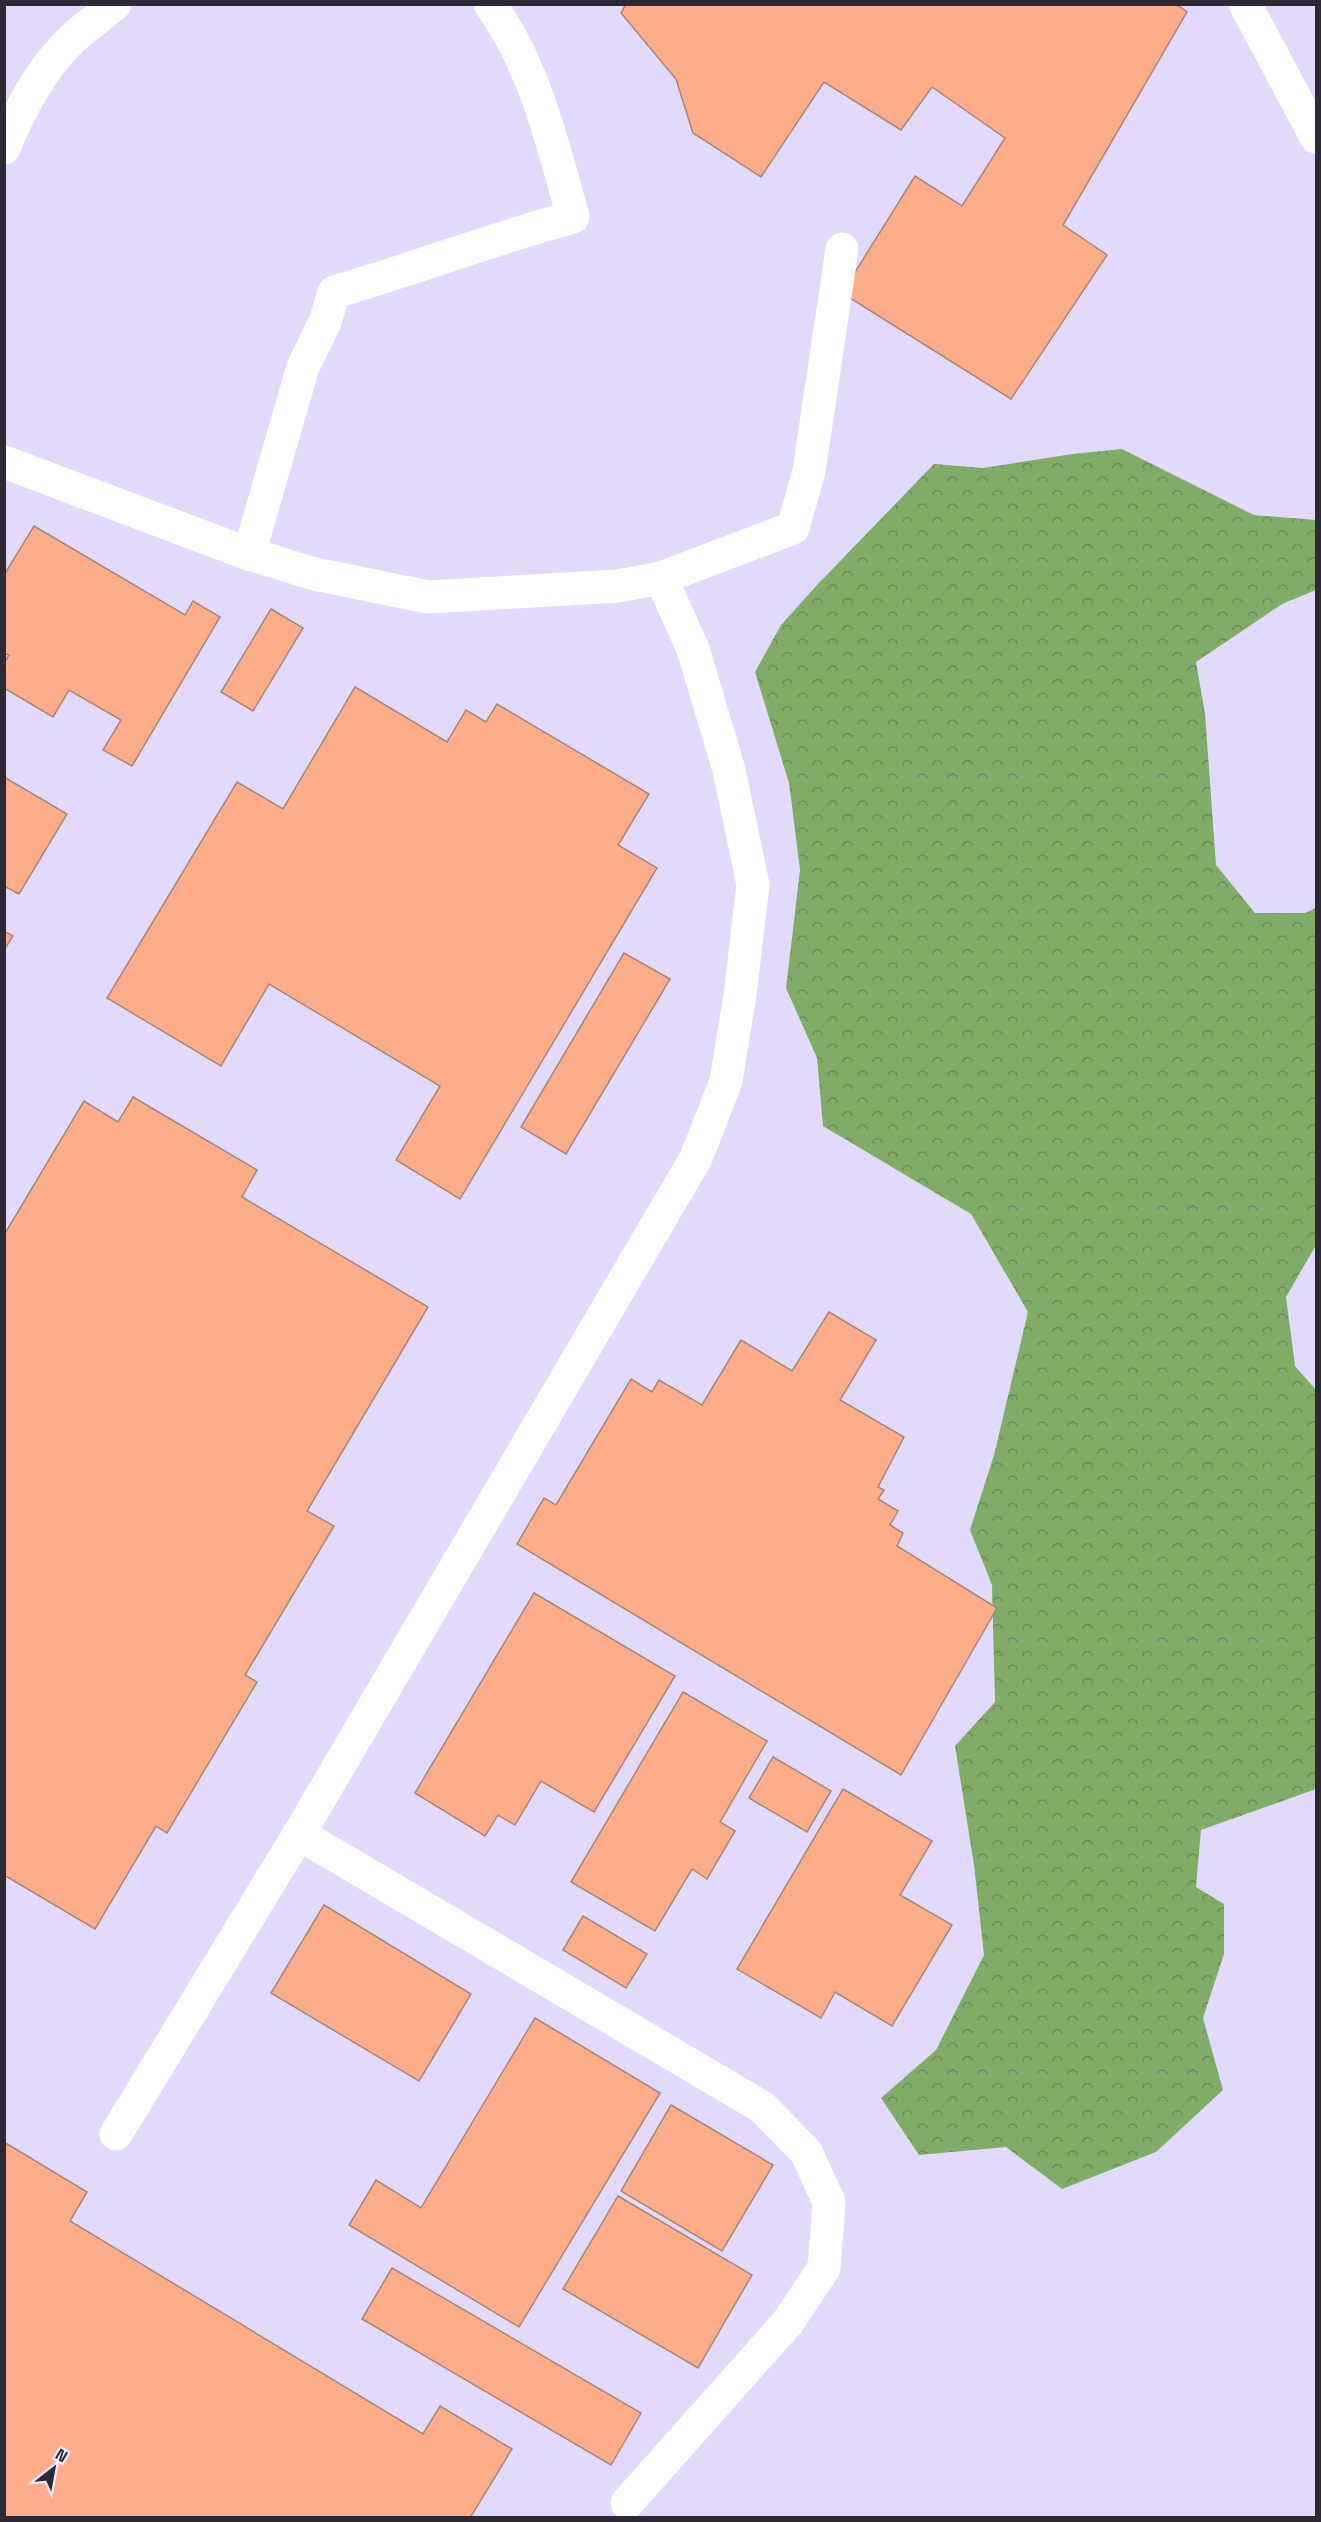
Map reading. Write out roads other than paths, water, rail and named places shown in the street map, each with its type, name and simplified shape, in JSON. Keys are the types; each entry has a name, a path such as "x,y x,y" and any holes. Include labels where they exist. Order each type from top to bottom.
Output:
{"street":[{"path":"4,148 40,78 70,41 115,4"},
{"path":"249,554 303,367 325,322 334,292 522,231 573,217 555,150 532,82 504,24 490,4"},
{"path":"1245,4 1317,137"},
{"path":"4,462 249,554 315,574 428,597 618,586 661,578 793,528 809,471 842,249"},
{"path":"116,2134 299,1834 696,1158 726,1081 740,995 753,885 729,770 693,649 661,578"},
{"path":"299,1834 762,2107 806,2152 829,2202 824,2268 788,2322 621,2510"}]}
